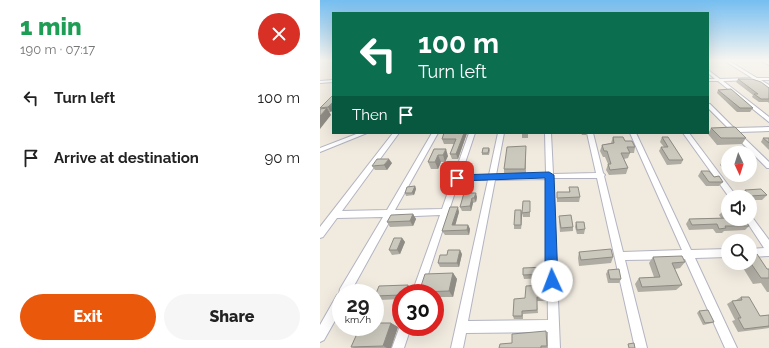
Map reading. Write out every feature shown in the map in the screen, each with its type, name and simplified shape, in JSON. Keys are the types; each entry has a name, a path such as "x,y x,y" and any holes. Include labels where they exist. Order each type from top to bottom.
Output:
{"street":[{"path":"753,77 769,88"},
{"path":"719,79 769,120"},
{"path":"709,80 769,79"},
{"path":"320,82 332,81"},
{"path":"709,106 769,166"},
{"path":"721,130 769,130"},
{"path":"320,150 361,134"},
{"path":"320,234 395,134"},
{"path":"349,284 433,134"},
{"path":"420,284 472,134"},
{"path":"457,348 501,134"},
{"path":"548,134 554,348"},
{"path":"590,134 641,348"},
{"path":"633,134 731,348"},
{"path":"687,134 728,190"},
{"path":"457,178 600,175"},
{"path":"334,215 445,212"},
{"path":"754,226 769,246"},
{"path":"757,253 769,252"},
{"path":"620,256 721,253"},
{"path":"320,336 332,315"},
{"path":"461,327 553,326"},
{"path":"398,348 402,336"}],"building":[{"path":"738,79 752,79 761,82 769,88 769,99 761,99 754,94 758,94"},
{"path":"731,89 753,108 740,108 718,90"},
{"path":"332,96 332,103 328,107 320,108"},
{"path":"327,108 320,116 320,109"},
{"path":"735,127 746,138 721,138 711,128"},
{"path":"444,134 464,134 456,154 450,154 456,139 442,139"},
{"path":"613,137 623,137 625,141 632,141 635,147 627,147 630,153 621,153 628,168 610,170 608,164 611,164 607,151 604,151 602,145 614,143"},
{"path":"662,137 668,137 683,160 669,160 661,147 668,147"},
{"path":"763,138 769,138 769,143"},
{"path":"526,146 525,169 504,169 507,147"},
{"path":"483,148 489,148 488,153 482,153"},
{"path":"434,149 446,149 443,155 438,155 435,162 428,162"},
{"path":"377,159 389,159 384,165 372,166"},
{"path":"701,171 709,171 714,177 719,176 721,179 721,182 709,182"},
{"path":"415,186 412,193 405,193 407,187"},
{"path":"569,187 578,187 580,197 557,198 557,192 570,192"},
{"path":"761,189 767,195 757,196 757,190 745,190"},
{"path":"464,193 476,193 474,198 472,198 470,206 460,207"},
{"path":"523,201 530,201 530,212 522,213"},
{"path":"450,207 458,207 452,225 468,225 467,230 442,231"},
{"path":"515,210 521,210 521,225 514,225"},
{"path":"413,214 410,221 387,222 391,215"},
{"path":"571,215 573,227 561,228 559,216"},
{"path":"721,218 721,226 725,226 726,228 719,229 717,224 692,225 689,219"},
{"path":"576,222 584,222 585,229 577,230"},
{"path":"394,238 402,238 397,250 389,250"},
{"path":"611,249 613,257 581,260 579,252"},
{"path":"448,250 460,250 457,263 438,263 440,255 447,255"},
{"path":"757,254 767,269 769,269 769,278 761,278 756,270 757,270"},
{"path":"682,256 685,262 672,263 682,285 642,287 639,278 660,277 653,257"},
{"path":"546,267 546,274 523,275 523,268"},
{"path":"619,269 621,279 610,279 608,270"},
{"path":"453,273 449,291 444,291 444,284 422,284 425,274"},
{"path":"546,285 546,297 537,297 537,310 522,311 522,316 513,316 514,299 525,298 526,286"},
{"path":"384,286 392,286 392,295 384,296"},
{"path":"741,297 749,297 760,316 769,315 769,326 744,329 738,318 741,318 732,301 742,300"},
{"path":"708,310 714,322 705,323 699,311"},
{"path":"384,323 391,323 383,346 351,347 356,336 384,336"},
{"path":"546,331 547,346 541,346 541,348 499,348 500,344 512,343 512,334"},
{"path":"634,343 635,348 629,348 628,344"}],"route":[{"path":"457,178 549,175 552,281"}]}
